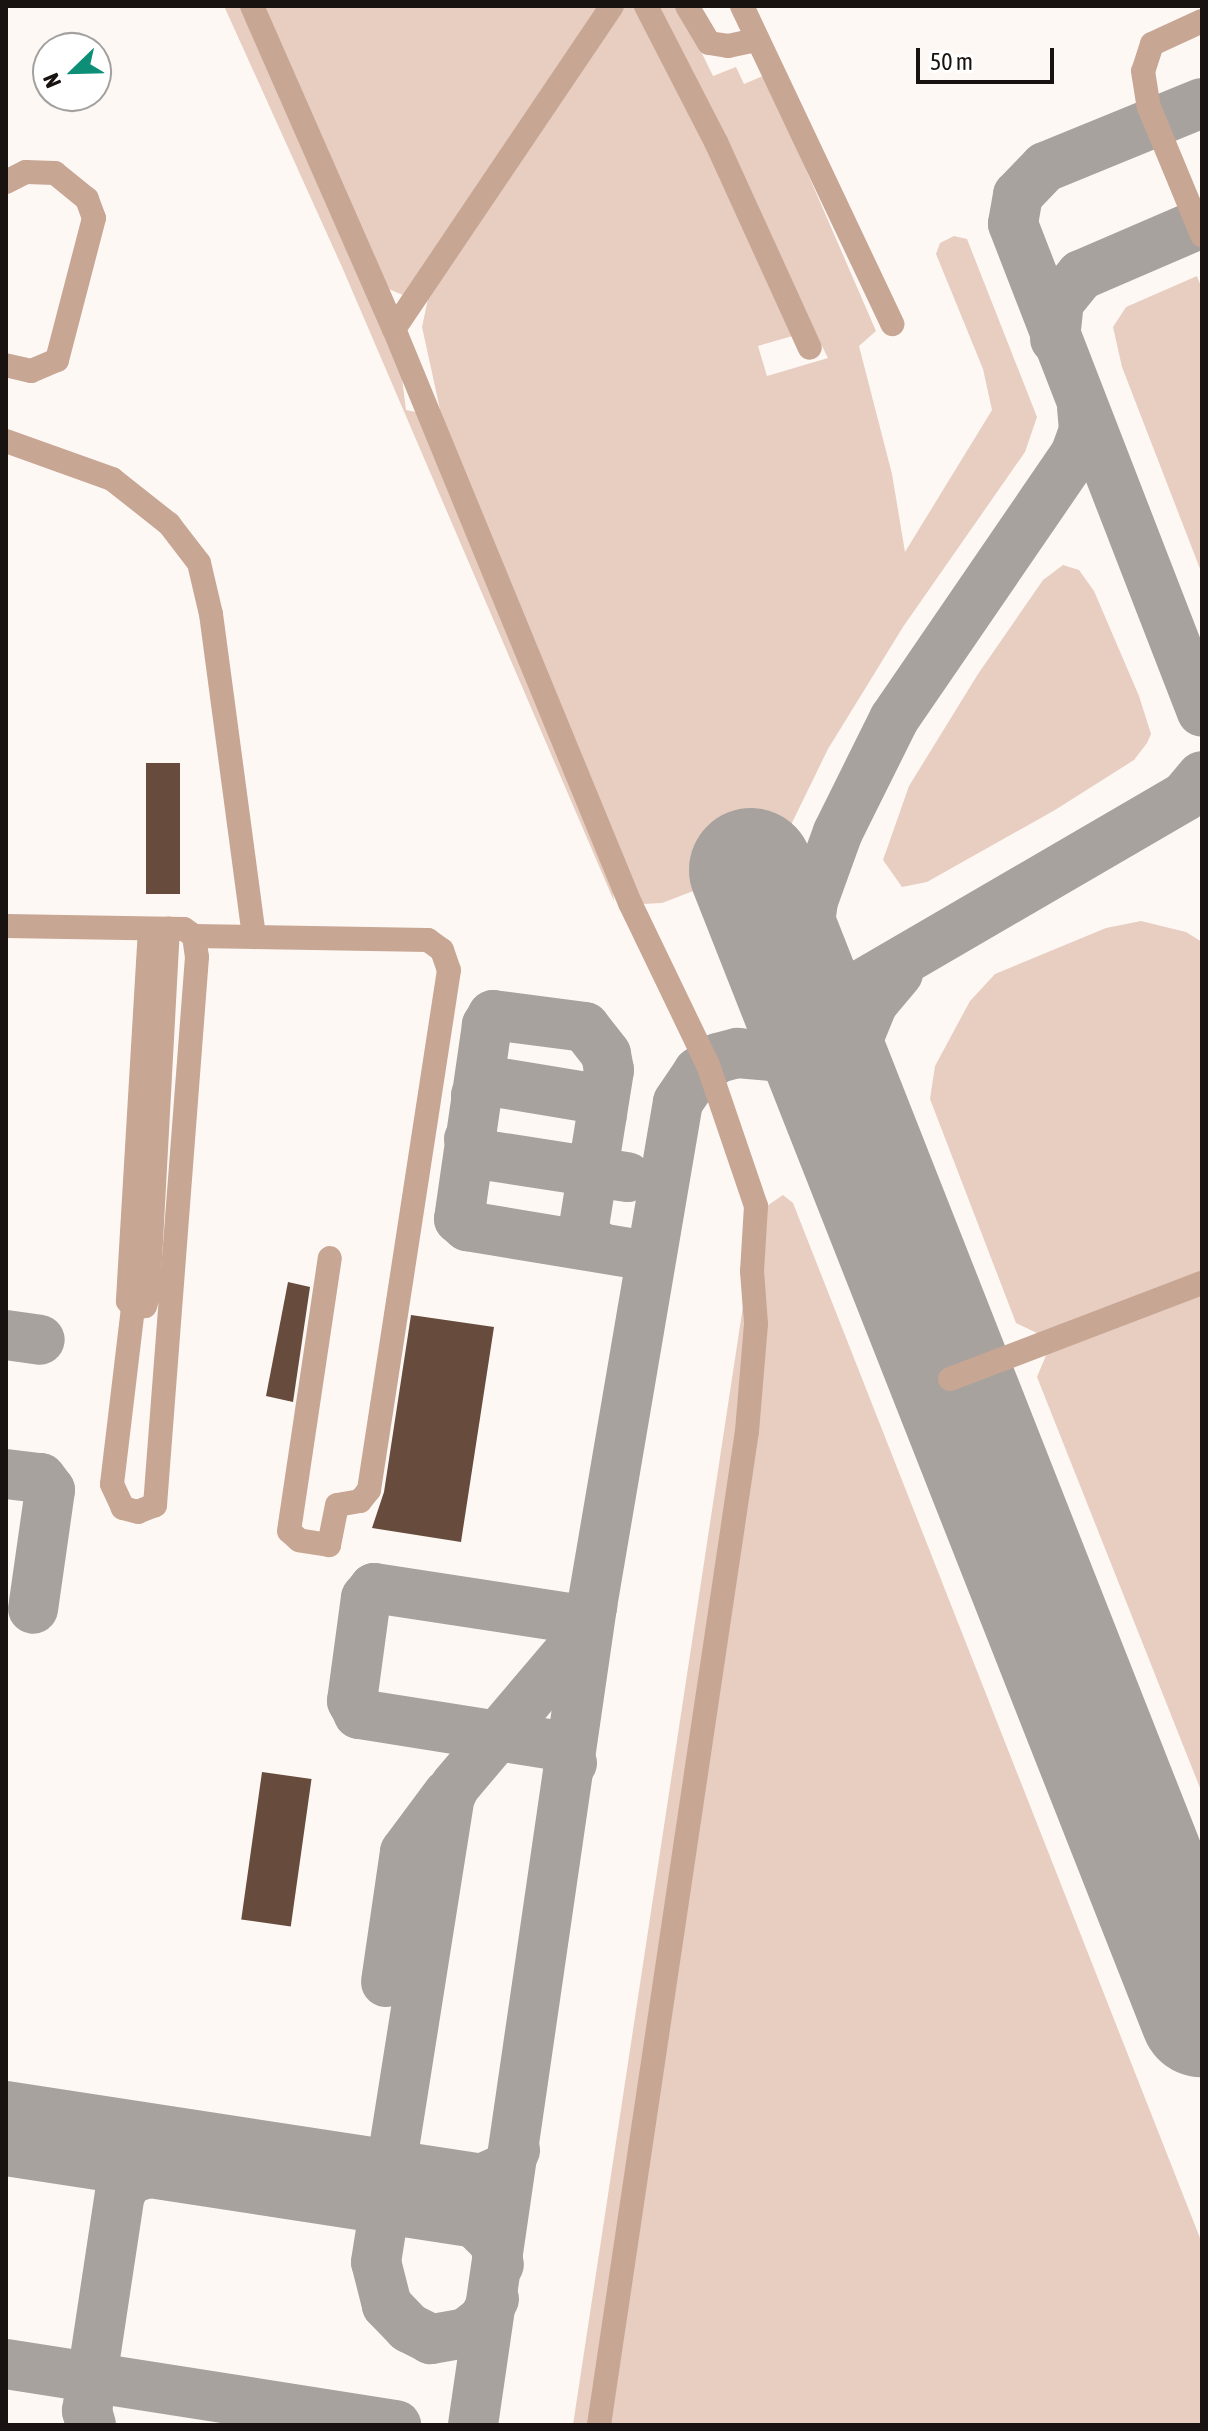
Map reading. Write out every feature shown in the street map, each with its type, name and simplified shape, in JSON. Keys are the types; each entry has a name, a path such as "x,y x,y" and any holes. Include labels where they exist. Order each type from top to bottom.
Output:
{"lane":[{"path":"252,6 394,329 630,903 708,1065 756,1206 752,1271 756,1324 747,1431 599,2425"},
{"path":"394,329 612,6"},
{"path":"646,6 716,142 810,348"},
{"path":"687,6 709,43 728,46 757,40"},
{"path":"742,6 892,324"},
{"path":"1202,21 1152,44 1143,71 1149,107 1202,235"},
{"path":"6,182 26,172 55,173 87,199 94,218 57,360 31,371 6,365"},
{"path":"6,441 112,479 187,541 199,563 211,614 254,937"},
{"path":"159,929 128,1301 133,1308 112,1484 123,1508 138,1512 155,1505 197,957 194,936"},
{"path":"8,933 184,929 194,936 428,940 442,950 449,970 369,1490 360,1501 337,1505 329,1545 299,1540 289,1531 330,1258"},
{"path":"950,1379 1202,1283"}],"shaded area":[{"path":"224,6 244,6 402,378 406,410 416,412 612,881 614,901 342,267"},
{"path":"260,6 603,6 403,295 386,288"},
{"path":"621,6 642,6 796,335 758,346 767,376 828,358 651,6 679,6 713,76 736,67 744,84 765,75 876,331 859,346 892,474 905,552 992,410 983,369 936,254 940,243 954,236 967,239 1037,417 1025,452 903,627 828,749 787,833 793,853 662,903 643,904 441,414 422,327 429,294"},
{"path":"1197,276 1202,289 1202,574 1122,367 1113,327 1126,307"},
{"path":"1063,565 1079,570 1094,591 1139,696 1151,734 1147,743 1134,760 1055,810 927,882 902,887 883,860 909,786 978,674 1043,580"},
{"path":"1141,921 1186,932 1202,942 1202,1271 1039,1334 1016,1323 930,1099 935,1066 970,1001 995,974 1106,928"},
{"path":"783,1195 793,1203 1202,2243 1202,2425 608,2425 764,1208"},
{"path":"1202,1295 1202,1793 1037,1377 1047,1353"},
{"path":"743,1306 746,1363 590,2425 573,2425"}],"building":[{"path":"146,763 180,763 180,894 146,894"},
{"path":"288,1282 310,1287 293,1402 266,1396"},
{"path":"411,1315 494,1327 461,1542 372,1528 384,1492"},
{"path":"262,1772 312,1779 291,1927 241,1920"}],"taxiway":[{"path":"1202,103 1045,167 1018,195 1013,224 1202,712"},
{"path":"1055,339 1059,302 1081,275 1202,223"},
{"path":"819,1040 806,952 813,901 838,832 894,719 1075,455 1084,430 1082,407"},
{"path":"785,1029 1185,796 1202,776"},
{"path":"856,1131 851,1081 857,1042 873,1003 898,973"},
{"path":"597,1245 589,1240 584,1226 609,1070 606,1054 585,1027 493,1015 487,1025 459,1219 467,1226 637,1254 648,1266"},
{"path":"473,2425 592,1606 678,1102 698,1072 718,1058 737,1053 774,1056 819,1079 855,1135"},
{"path":"476,1095 483,1084 495,1082 586,1097 600,1104 602,1115"},
{"path":"469,1139 478,1154 627,1177"},
{"path":"6,1335 40,1340"},
{"path":"6,1474 41,1478 50,1490 33,1609"},
{"path":"572,1763 561,1746 359,1714 352,1701 366,1598 374,1588 576,1619 592,1606"},
{"path":"494,2299 484,2319 466,2333 431,2339 409,2328 387,2305 376,2262 449,1799 455,1786 579,1640 589,1621"},
{"path":"386,1982 405,1852 448,1794"},
{"path":"6,2106 481,2179 506,2168 515,2150"},
{"path":"6,2151 475,2223 495,2243 499,2265"},
{"path":"91,2425 87,2411 120,2194 129,2179 149,2173"},
{"path":"6,2364 396,2425"}],"runway":[{"path":"751,870 1202,2015"}]}
